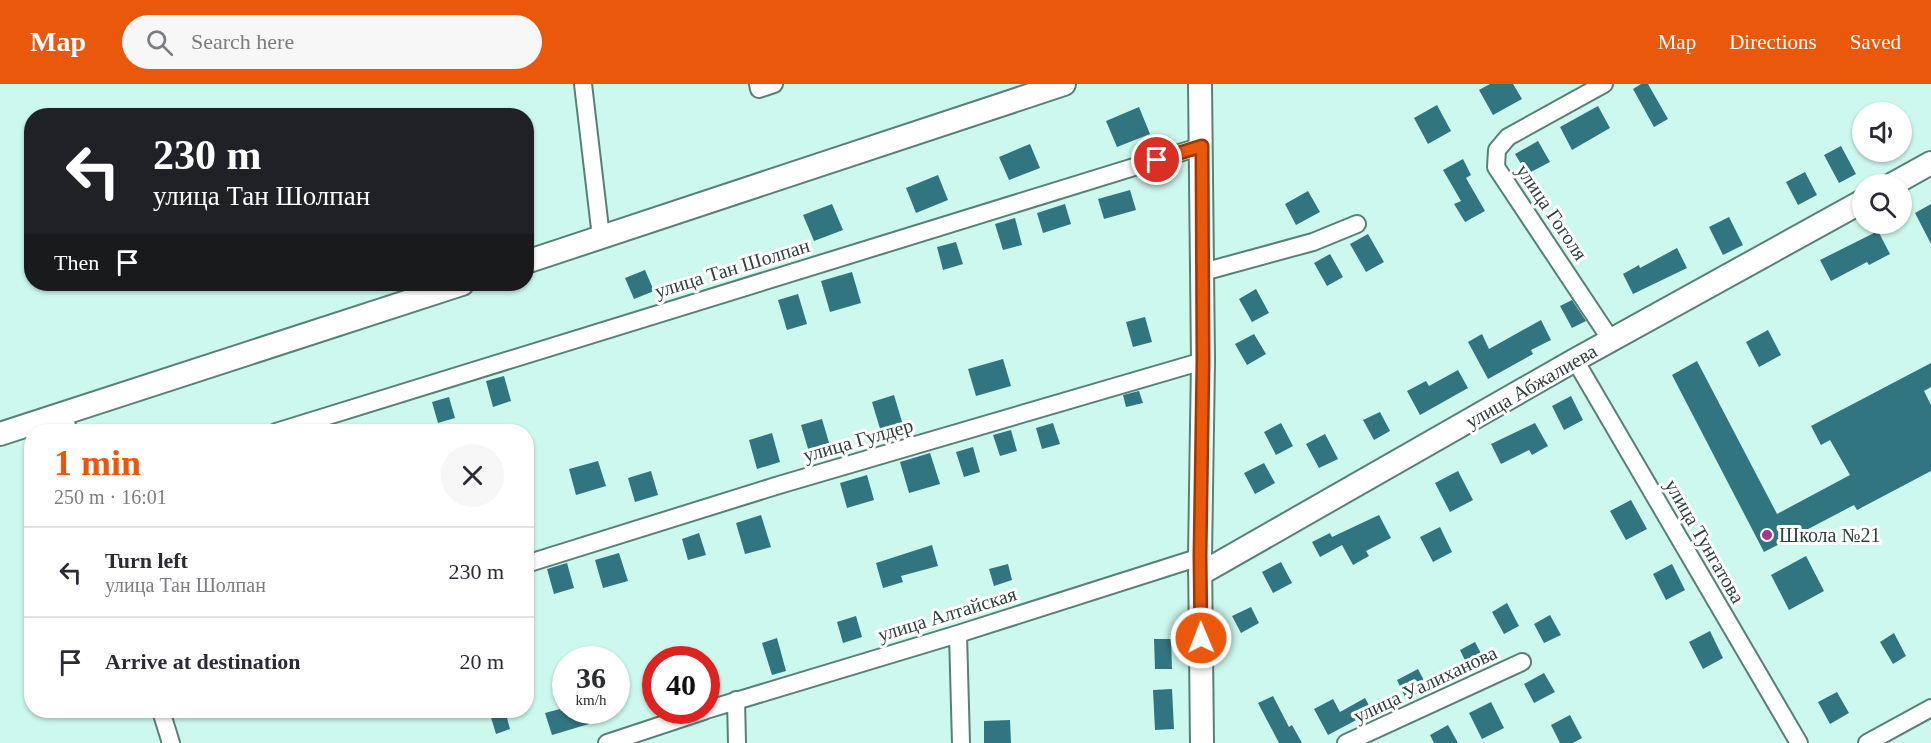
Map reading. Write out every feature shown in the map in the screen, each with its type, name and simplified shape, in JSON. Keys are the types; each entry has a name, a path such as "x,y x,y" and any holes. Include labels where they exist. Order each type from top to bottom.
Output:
{"street":[{"path":"584,84 601,237"},
{"path":"758,84 759,89 774,84"},
{"path":"534,259 1064,84"},
{"path":"1200,84 1203,272 1200,565 1203,743"},
{"name":"улица Гоголя","path":"1604,84 1508,137 1497,150 1496,167 1611,340"},
{"name":"улица Тан Шолпан","path":"302,424 1202,146"},
{"path":"1911,174 1931,163"},
{"name":"улица Абжалиева","path":"1200,565 1852,207"},
{"path":"1203,272 1313,242 1357,224"},
{"path":"66,422 442,291"},
{"name":"улица Тунгатова","path":"1575,360 1799,743"},
{"name":"улица Гулдер","path":"534,562 790,482 1203,361"},
{"path":"0,434 24,430"},
{"name":"улица Алтайская","path":"720,706 958,634 1200,565"},
{"path":"958,634 961,743"},
{"name":"улица Уалиханова","path":"1346,743 1522,662"},
{"path":"736,700 737,743"},
{"path":"1867,743 1931,708"},
{"path":"163,718 171,743"},
{"name":"улица Алтайская","path":"607,743 665,724"}],"building":[{"path":"1490,84 1513,84 1522,99 1493,115 1479,90"},
{"path":"1641,84 1648,84 1668,119 1654,127 1633,89"},
{"path":"1437,105 1451,131 1428,144 1414,118"},
{"path":"1598,106 1610,128 1572,150 1560,127"},
{"path":"1139,107 1150,134 1117,147 1106,121"},
{"path":"1538,141 1550,162 1527,174 1515,154"},
{"path":"1030,144 1040,168 1009,180 999,157"},
{"path":"1841,146 1856,174 1852,174 1839,183 1824,155"},
{"path":"1463,159 1471,175 1466,178 1485,211 1465,222 1454,204 1461,201 1443,170"},
{"path":"1805,172 1817,195 1798,205 1786,182"},
{"path":"938,175 948,200 916,213 906,188"},
{"path":"1130,190 1136,210 1104,219 1098,199"},
{"path":"1308,191 1320,212 1296,225 1285,204"},
{"path":"832,204 843,230 814,241 803,215"},
{"path":"1065,204 1071,224 1043,233 1037,213"},
{"path":"1931,204 1931,244 1915,213"},
{"path":"1729,217 1743,245 1723,255 1709,227"},
{"path":"1015,218 1022,245 1003,250 995,224"},
{"path":"1368,234 1384,262 1366,272 1350,244"},
{"path":"1872,234 1880,234 1890,254 1869,265 1867,262 1831,281 1820,260"},
{"path":"956,242 963,264 943,270 937,247"},
{"path":"1677,248 1687,268 1633,294 1623,274 1639,265 1640,268"},
{"path":"1330,254 1343,277 1327,286 1314,263"},
{"path":"645,270 654,291 634,299 625,278"},
{"path":"852,272 861,303 830,312 821,281"},
{"path":"1256,289 1269,313 1252,322 1239,299"},
{"path":"798,294 807,324 787,330 778,300"},
{"path":"1572,300 1586,321 1572,328 1560,306"},
{"path":"1145,317 1152,342 1133,347 1126,322"},
{"path":"1541,320 1551,340 1531,350 1533,354 1488,379 1468,342 1482,334 1489,349"},
{"path":"1768,330 1781,355 1759,367 1746,342"},
{"path":"1254,334 1266,354 1247,365 1235,344"},
{"path":"1003,359 1011,386 976,396 968,369"},
{"path":"1697,361 1777,514 1850,475 1830,440 1821,445 1811,426 1931,363 1931,387 1924,391 1931,405 1931,471 1857,510 1854,505 1764,552 1672,375"},
{"path":"1458,370 1468,388 1420,415 1407,391 1426,381 1429,386"},
{"path":"504,376 511,401 493,407 486,381"},
{"path":"1139,391 1143,403 1126,407 1123,395"},
{"path":"894,395 903,425 881,432 872,402"},
{"path":"1571,396 1583,420 1564,430 1552,406"},
{"path":"449,397 455,418 438,423 432,402"},
{"path":"1380,412 1390,431 1374,440 1363,420"},
{"path":"822,419 830,446 809,452 801,425"},
{"path":"1053,423 1060,444 1042,449 1036,428"},
{"path":"1281,423 1293,446 1276,455 1264,432"},
{"path":"1535,423 1548,446 1532,455 1529,450 1501,464 1491,444"},
{"path":"1011,430 1017,451 1000,456 993,435"},
{"path":"772,433 780,462 757,469 749,440"},
{"path":"1325,434 1338,459 1319,468 1306,444"},
{"path":"973,447 980,472 964,477 956,452"},
{"path":"930,453 940,484 909,493 900,462"},
{"path":"598,461 606,486 576,495 569,469"},
{"path":"1264,463 1275,483 1255,494 1244,473"},
{"path":"651,471 658,495 635,502 628,478"},
{"path":"1458,471 1473,500 1450,512 1435,483"},
{"path":"867,475 874,500 847,508 840,483"},
{"path":"1631,500 1647,529 1626,540 1610,511"},
{"path":"761,515 771,547 745,554 736,523"},
{"path":"1379,515 1391,538 1366,551 1369,556 1353,565 1342,545 1320,557 1312,542 1330,533 1332,537"},
{"path":"1440,527 1452,552 1433,562 1420,537"},
{"path":"699,533 706,555 688,560 682,539"},
{"path":"932,545 938,566 901,576 903,582 883,588 876,563"},
{"path":"619,553 628,581 603,588 595,560"},
{"path":"1806,556 1824,591 1789,610 1771,575"},
{"path":"1281,562 1292,583 1273,593 1262,572"},
{"path":"567,563 574,588 554,594 547,569"},
{"path":"1008,564 1012,580 994,586 989,569"},
{"path":"1672,564 1685,590 1666,600 1653,574"},
{"path":"1507,603 1519,626 1504,634 1492,612"},
{"path":"1251,607 1259,623 1241,633 1232,616"},
{"path":"1550,615 1561,635 1544,643 1534,624"},
{"path":"856,616 862,637 843,643 837,622"},
{"path":"1710,631 1723,658 1703,669 1689,642"},
{"path":"1894,633 1906,656 1893,664 1880,642"},
{"path":"777,638 786,671 772,675 762,643"},
{"path":"1154,639 1171,639 1172,669 1155,669"},
{"path":"1475,642 1487,665 1471,673 1460,650"},
{"path":"1418,669 1428,688 1406,699 1397,680"},
{"path":"1544,673 1555,692 1534,703 1524,684"},
{"path":"1172,689 1174,729 1155,730 1153,690"},
{"path":"1837,692 1849,713 1830,724 1818,702"},
{"path":"1273,696 1289,727 1292,725 1302,743 1279,743 1258,703"},
{"path":"1365,698 1374,715 1361,721 1360,718 1328,735 1314,709 1333,699 1340,712"},
{"path":"1491,702 1504,728 1482,739 1469,713"},
{"path":"552,711 552,724 589,724 552,735 545,713"},
{"path":"1570,715 1582,738 1573,743 1560,743 1551,725"},
{"path":"491,718 507,718 510,729 496,734"},
{"path":"1010,720 1011,743 984,743 984,721"},
{"path":"1448,725 1458,743 1434,743 1430,735"}],"place":[{"name":"Школа №21","path":"1767,535"}],"route":[{"path":"1157,160 1202,146 1201,638"}]}
